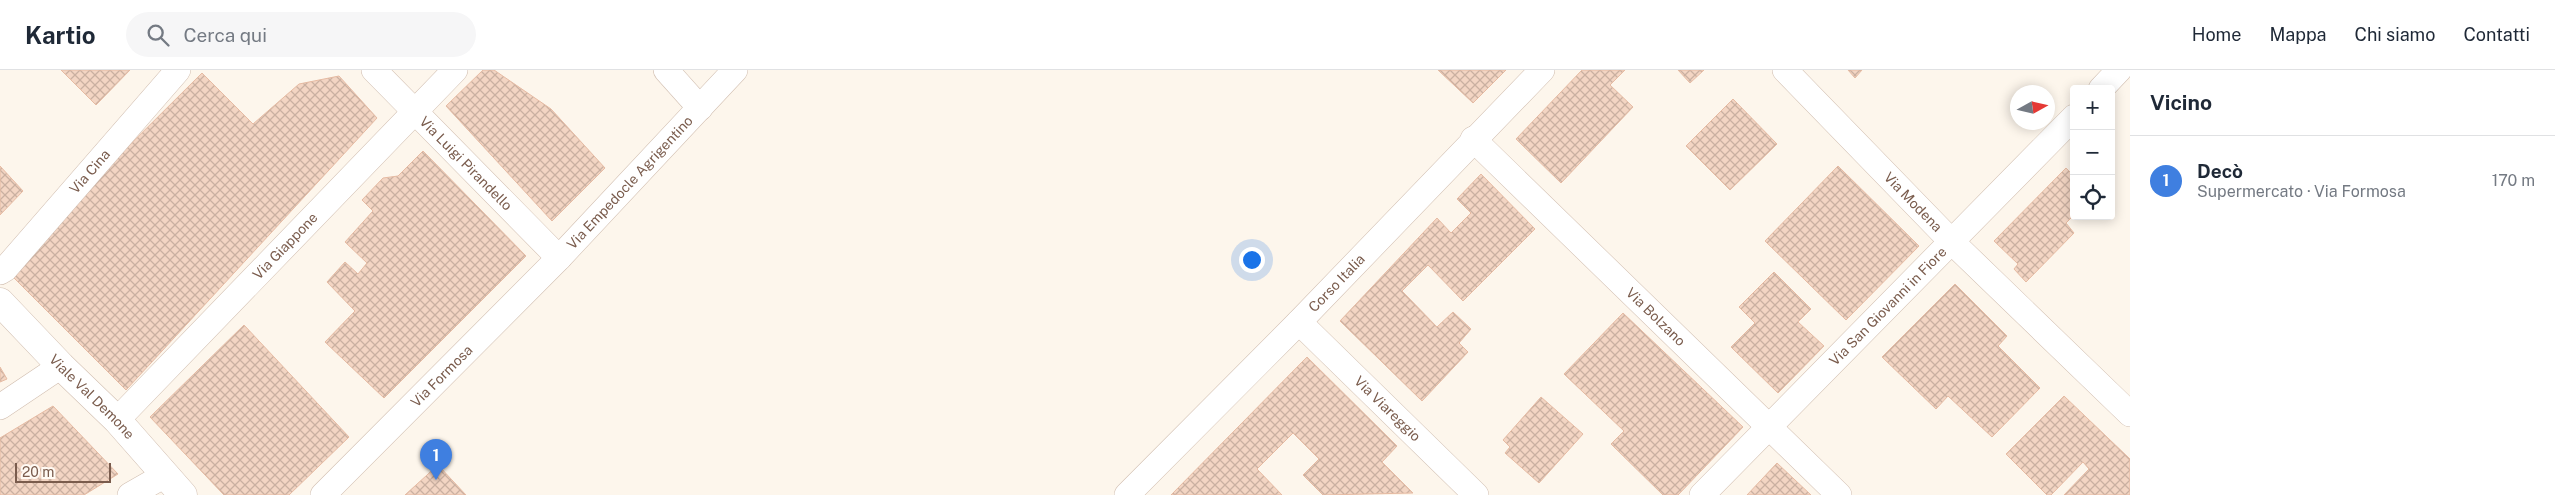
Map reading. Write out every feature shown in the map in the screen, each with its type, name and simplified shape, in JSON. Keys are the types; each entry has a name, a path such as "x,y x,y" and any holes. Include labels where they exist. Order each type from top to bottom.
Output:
{"street":[{"name":"Via Cina","path":"0,272 5,269 178,70"},
{"name":"Via Luigi Pirandello","path":"374,70 559,258"},
{"name":"Via Giappone","path":"117,420 414,110 455,70"},
{"name":"Via Empedocle Agrigentino","path":"666,70 700,108"},
{"name":"Via Empedocle Agrigentino","path":"559,258 735,70"},
{"name":"Corso Italia","path":"1127,495 1542,70"},
{"name":"Via Modena","path":"1785,70 1952,242 2130,414"},
{"path":"2105,85 2119,70"},
{"name":"Via San Giovanni in Fiore","path":"1702,495 2070,121"},
{"name":"Via Bolzano","path":"1473,139 1839,495"},
{"name":"Via Formosa","path":"323,495 559,258"},
{"name":"Viale Val Demone","path":"0,302 61,366 117,420 183,495"},
{"name":"Via Viareggio","path":"1298,322 1476,495"},
{"path":"0,407 61,366"},
{"path":"130,495 165,475"}],"building":[{"path":"61,70 130,70 96,105"},
{"path":"483,70 494,70 551,109 605,168 552,221 446,106"},
{"path":"1438,70 1506,70 1473,103"},
{"path":"1582,70 1625,70 1610,85 1633,107 1561,183 1516,139"},
{"path":"1678,70 1704,70 1690,83"},
{"path":"1848,70 1862,70 1855,78"},
{"path":"202,73 253,124 299,84 339,76 377,118 126,390 5,269"},
{"path":"1733,99 1777,144 1730,190 1686,146"},
{"path":"423,151 526,256 384,398 325,342 355,311 327,282 345,262 358,274 367,263 345,242 373,211 362,200 383,178 398,176"},
{"path":"0,166 23,191 0,215"},
{"path":"1838,166 1919,246 1846,320 1765,241"},
{"path":"2066,168 2070,172 2070,219 2066,223 2074,233 2026,282 2014,269 2018,264 1994,241"},
{"path":"1481,174 1535,229 1463,301 1428,265 1402,291 1437,327 1453,312 1471,329 1459,343 1468,352 1422,401 1340,321 1437,218 1451,233 1471,213 1457,199"},
{"path":"1774,272 1811,309 1798,322 1824,346 1778,393 1731,347 1755,323 1739,307"},
{"path":"1955,284 2007,336 1998,346 2040,388 1992,437 1948,396 1936,409 1882,357"},
{"path":"1623,313 1743,427 1678,495 1663,495 1611,444 1624,431 1564,374"},
{"path":"244,325 349,437 289,495 224,495 150,417"},
{"path":"1307,357 1397,446 1382,462 1413,493 1323,495 1303,475 1319,459 1293,433 1257,469 1282,495 1171,495"},
{"path":"0,367 7,379 0,382"},
{"path":"2064,396 2130,459 2130,495 2064,495 2089,469 2083,462 2051,495 2047,495 2006,454"},
{"path":"1541,397 1583,434 1539,483 1505,453 1510,447 1503,440"},
{"path":"53,406 118,474 84,495 0,495 0,438"},
{"path":"1777,463 1811,495 1747,495"},
{"path":"438,465 466,495 405,495"}],"place":[{"name":"Decò","path":"436,480"}]}
